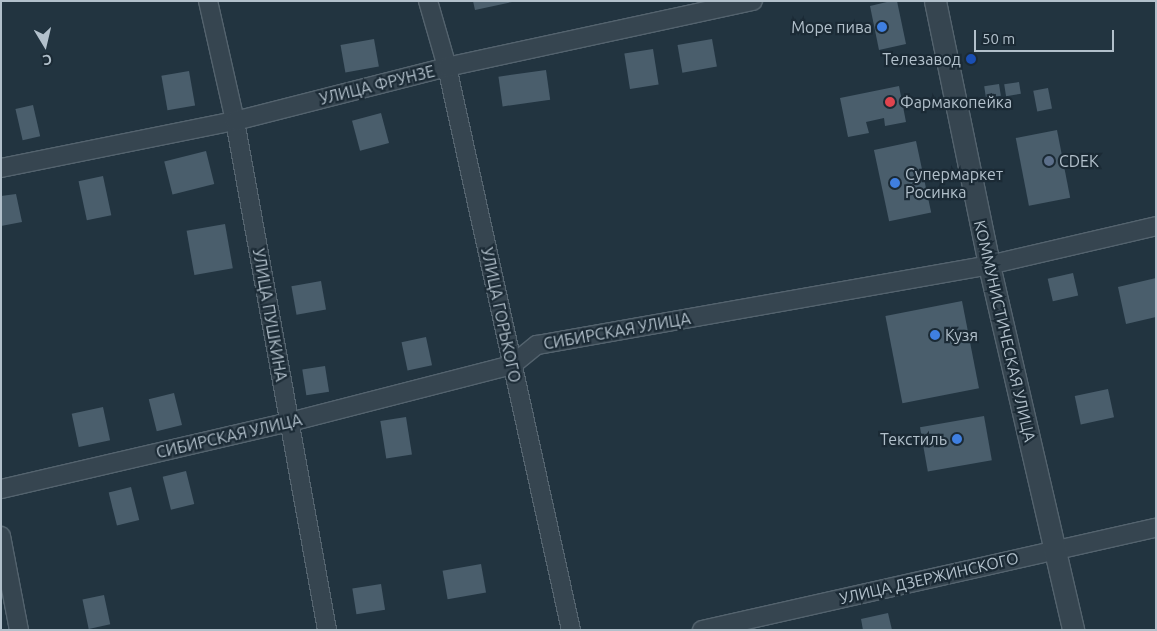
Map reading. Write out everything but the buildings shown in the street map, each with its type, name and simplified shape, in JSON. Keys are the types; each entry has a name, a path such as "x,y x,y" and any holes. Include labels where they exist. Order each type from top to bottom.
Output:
{"street":[{"name":"УЛИЦА ПУШКИНА","path":"208,1 235,121 328,630"},
{"name":"УЛИЦА ГОРЬКОГО","path":"428,1 446,67 571,630"},
{"name":"УЛИЦА ФРУНЗЕ","path":"1,168 235,121 446,67 753,1"},
{"name":"КОММУНИСТИЧЕСКАЯ УЛИЦА","path":"935,1 989,265 1073,630"},
{"name":"СИБИРСКАЯ УЛИЦА","path":"1,489 290,422 512,365 537,345 989,265 1156,226"},
{"name":"УЛИЦА ДЗЕРЖИНСКОГО","path":"702,630 1055,549 1156,528"},
{"path":"1,536 19,630"}],"place":[{"name":"Море пива","path":"882,27"},
{"name":"Телезавод","path":"971,59"},
{"name":"Фармакопейка","path":"890,102"},
{"name":"CDEK","path":"1049,161"},
{"name":"Супермаркет Росинка","path":"895,183"},
{"name":"Кузя","path":"935,335"},
{"name":"Текстиль","path":"957,439"}]}
